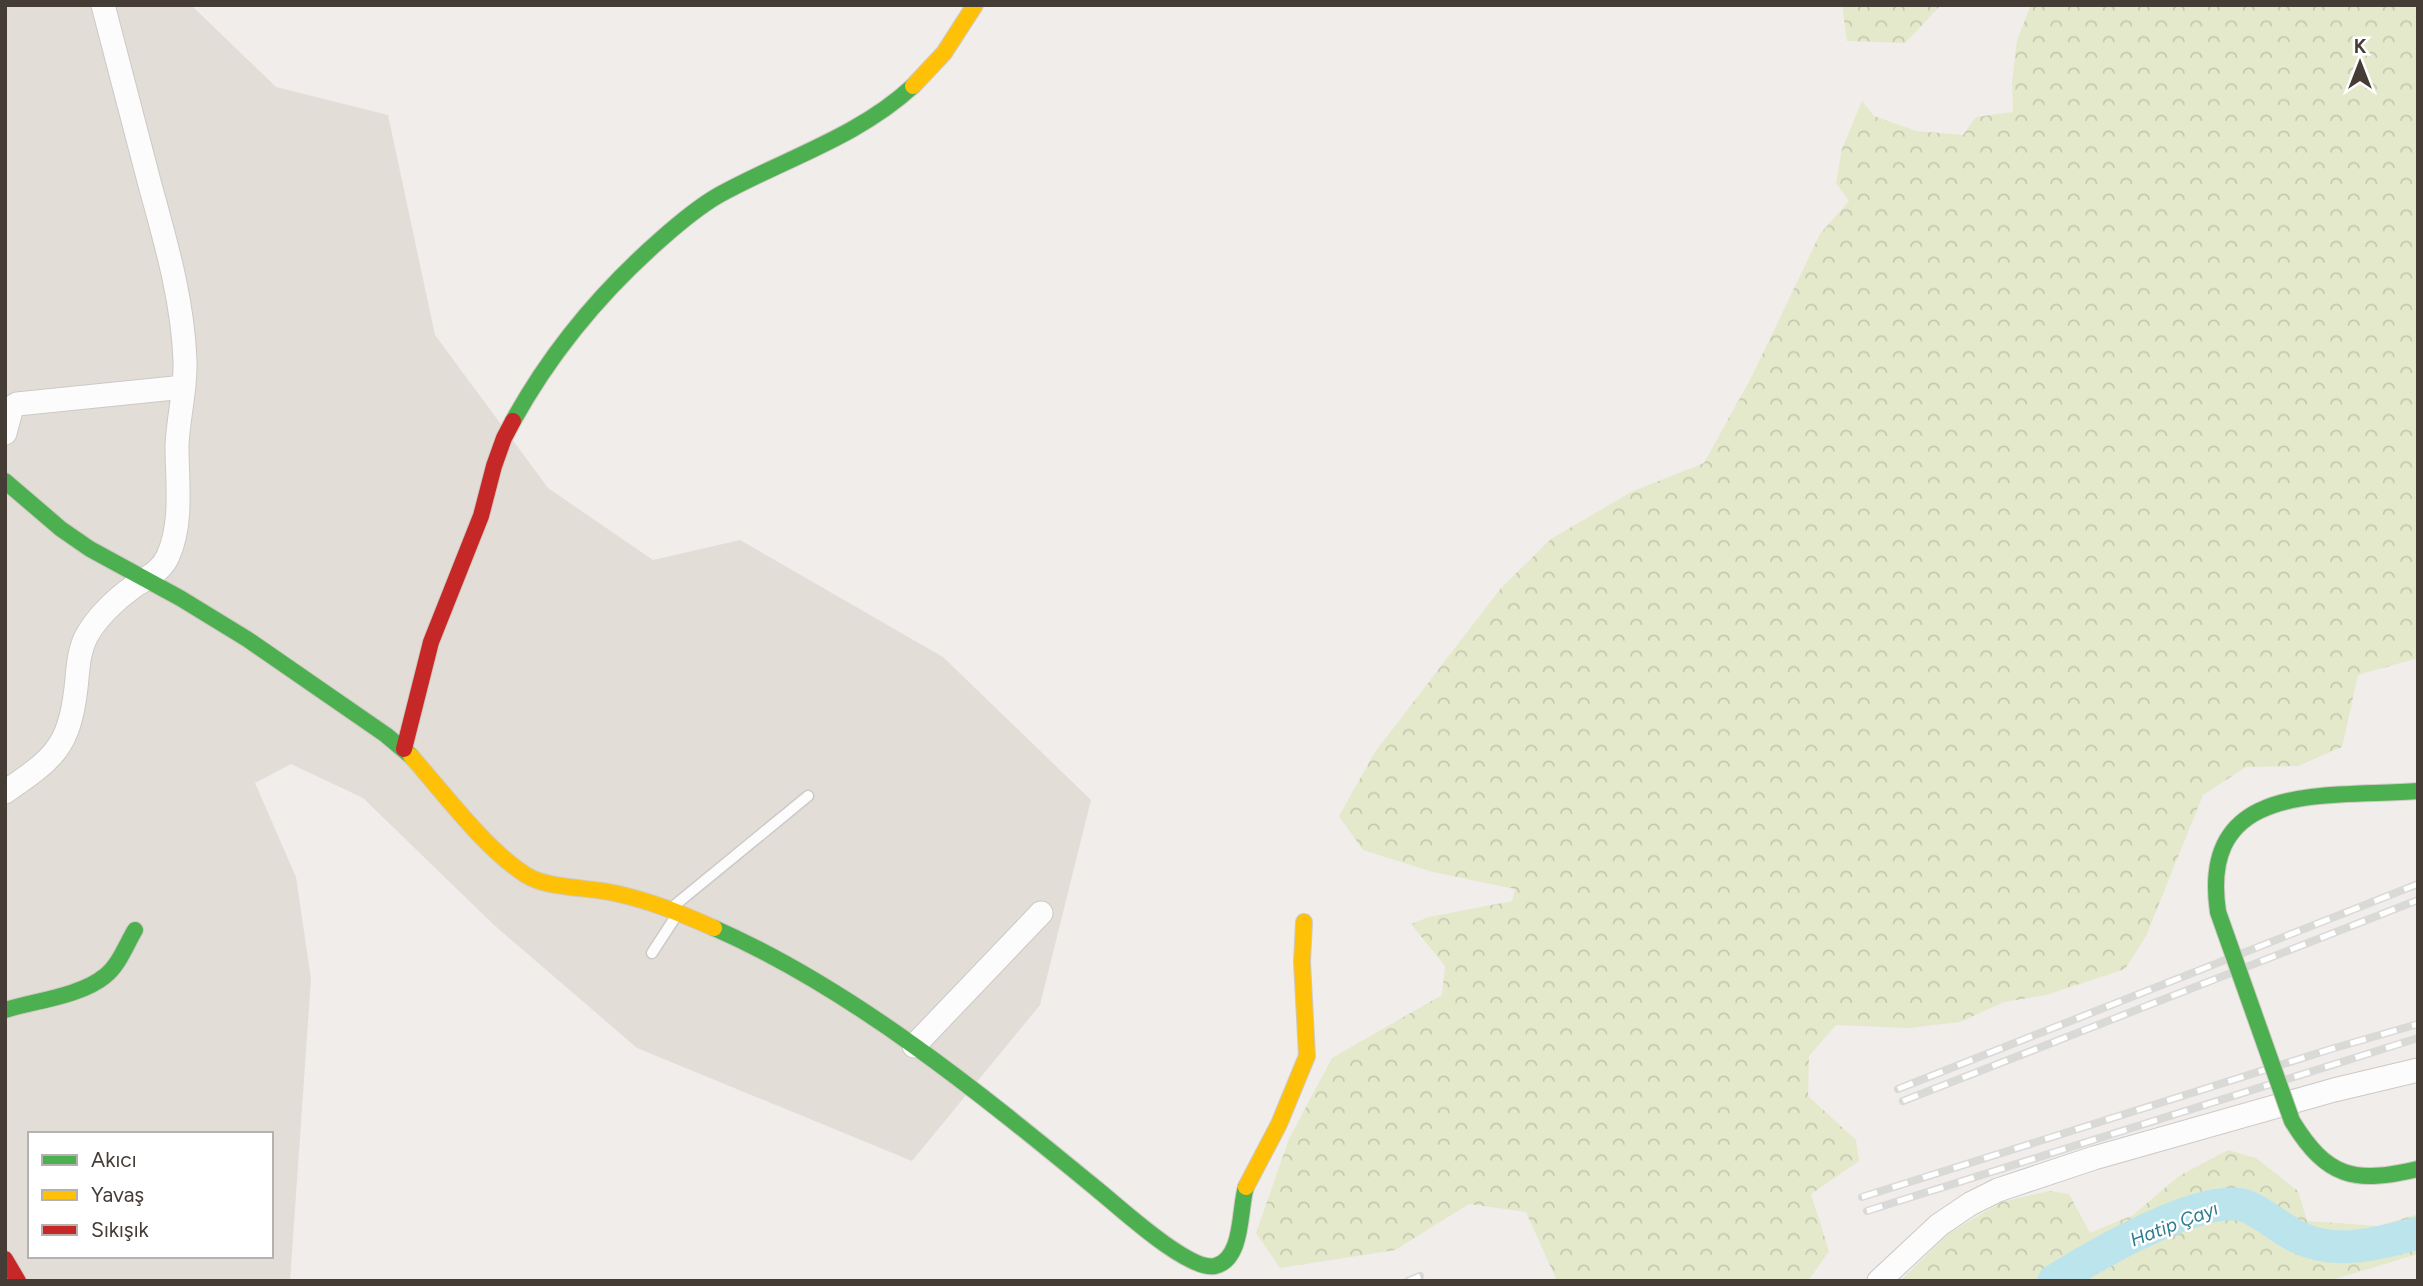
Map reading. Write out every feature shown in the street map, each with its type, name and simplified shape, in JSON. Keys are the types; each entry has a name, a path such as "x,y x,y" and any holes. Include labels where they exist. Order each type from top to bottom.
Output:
{"street":[{"path":"5,792 48,762 61,747 72,716 78,666 87,635 97,620 166,562 174,533 177,508 177,436 185,363 177,293 103,5"},
{"path":"404,749 431,642 481,516 494,466 505,438 528,394 580,321 622,273 678,224 717,196 861,126 891,107 943,54 975,5"},
{"path":"5,433 12,407 17,404 184,387"},
{"path":"5,481 61,529 121,568 145,579 247,639 404,749 492,847 527,876 554,884 633,897 675,910 731,934 796,969 914,1046 1040,1142 1166,1246 1205,1265 1217,1266 1228,1257 1237,1243 1245,1189 1279,1124 1306,1062 1308,1041 1303,988 1304,922"},
{"path":"2418,790 2292,800 2254,811 2230,835 2221,849 2215,897 2292,1121 2303,1141 2315,1156 2332,1168 2349,1175 2386,1177 2418,1169"},
{"path":"914,1046 1041,913"},
{"path":"5,1010 85,987 103,978 112,969 135,930"},
{"path":"1879,1281 1939,1225 1970,1204 1998,1190 2108,1154 2334,1090 2418,1070"},
{"path":"5,1259 18,1281"}],"lane":[{"path":"652,953 675,910 808,796"}],"shaded area":[{"path":"5,5 191,5 276,87 388,115 435,335 548,488 653,560 740,540 943,657 1091,800 1040,1005 912,1161 637,1048 494,925 363,798 291,764 255,783 296,877 311,979 290,1281 5,1281"}],"green space":[{"path":"1842,5 1941,5 1905,43 1847,41"},
{"path":"2031,5 2418,5 2418,658 2358,675 2342,747 2298,766 2246,767 2203,795 2146,936 2125,969 2046,995 2004,1002 1960,1022 1909,1028 1836,1025 1809,1056 1808,1096 1856,1140 1859,1161 1811,1194 1829,1251 1808,1281 1557,1281 1526,1212 1469,1204 1395,1250 1280,1268 1256,1233 1289,1139 1332,1058 1442,995 1445,966 1411,924 1429,917 1512,901 1515,889 1433,872 1363,850 1339,816 1375,752 1501,588 1551,539 1631,492 1704,463 1751,378 1820,234 1849,201 1836,183 1842,149 1862,101 1874,116 1916,131 1963,135 1976,117 2013,112 2012,83 2017,40"},
{"path":"2228,1150 2256,1158 2298,1191 2307,1221 2378,1226 2418,1214 2418,1254 2328,1281 1900,1281 1949,1233 2002,1202 2049,1191 2069,1194 2090,1233 2133,1215 2179,1176"}],"waterway":[{"name":"Hatip Çayı","path":"2054,1281 2148,1229 2204,1208 2227,1204 2246,1206 2295,1236 2316,1244 2360,1246 2418,1233"}],"railway":[{"path":"1898,1089 2418,884"},
{"path":"1903,1101 2418,900"},
{"path":"1862,1197 2418,1024"},
{"path":"1867,1211 2418,1038"},
{"path":"1408,1281 1420,1276"}],"traffic: fast":[{"path":"513,421 544,371 579,324 617,281 674,228 719,195 869,119 913,86"},
{"path":"5,481 61,529 90,549 180,598 247,639 386,735 411,756"},
{"path":"2418,791 2310,797 2277,804 2249,817 2228,838 2217,869 2218,912 2292,1121 2317,1155 2344,1172 2376,1176 2418,1169"},
{"path":"714,928 766,953 866,1012 962,1081 1155,1237 1189,1259 1203,1265 1215,1266 1231,1254 1239,1232 1246,1187"},
{"path":"5,1010 70,993 95,983 114,966 135,930"}],"traffic: slow":[{"path":"913,86 944,53 975,5"},
{"path":"411,756 480,836 526,875 545,883 604,891 640,900 714,928"},
{"path":"1246,1187 1279,1124 1307,1056 1302,962 1304,922"}],"traffic: jam":[{"path":"404,749 431,642 481,516 494,466 513,421"},
{"path":"5,1259 18,1281"}]}
